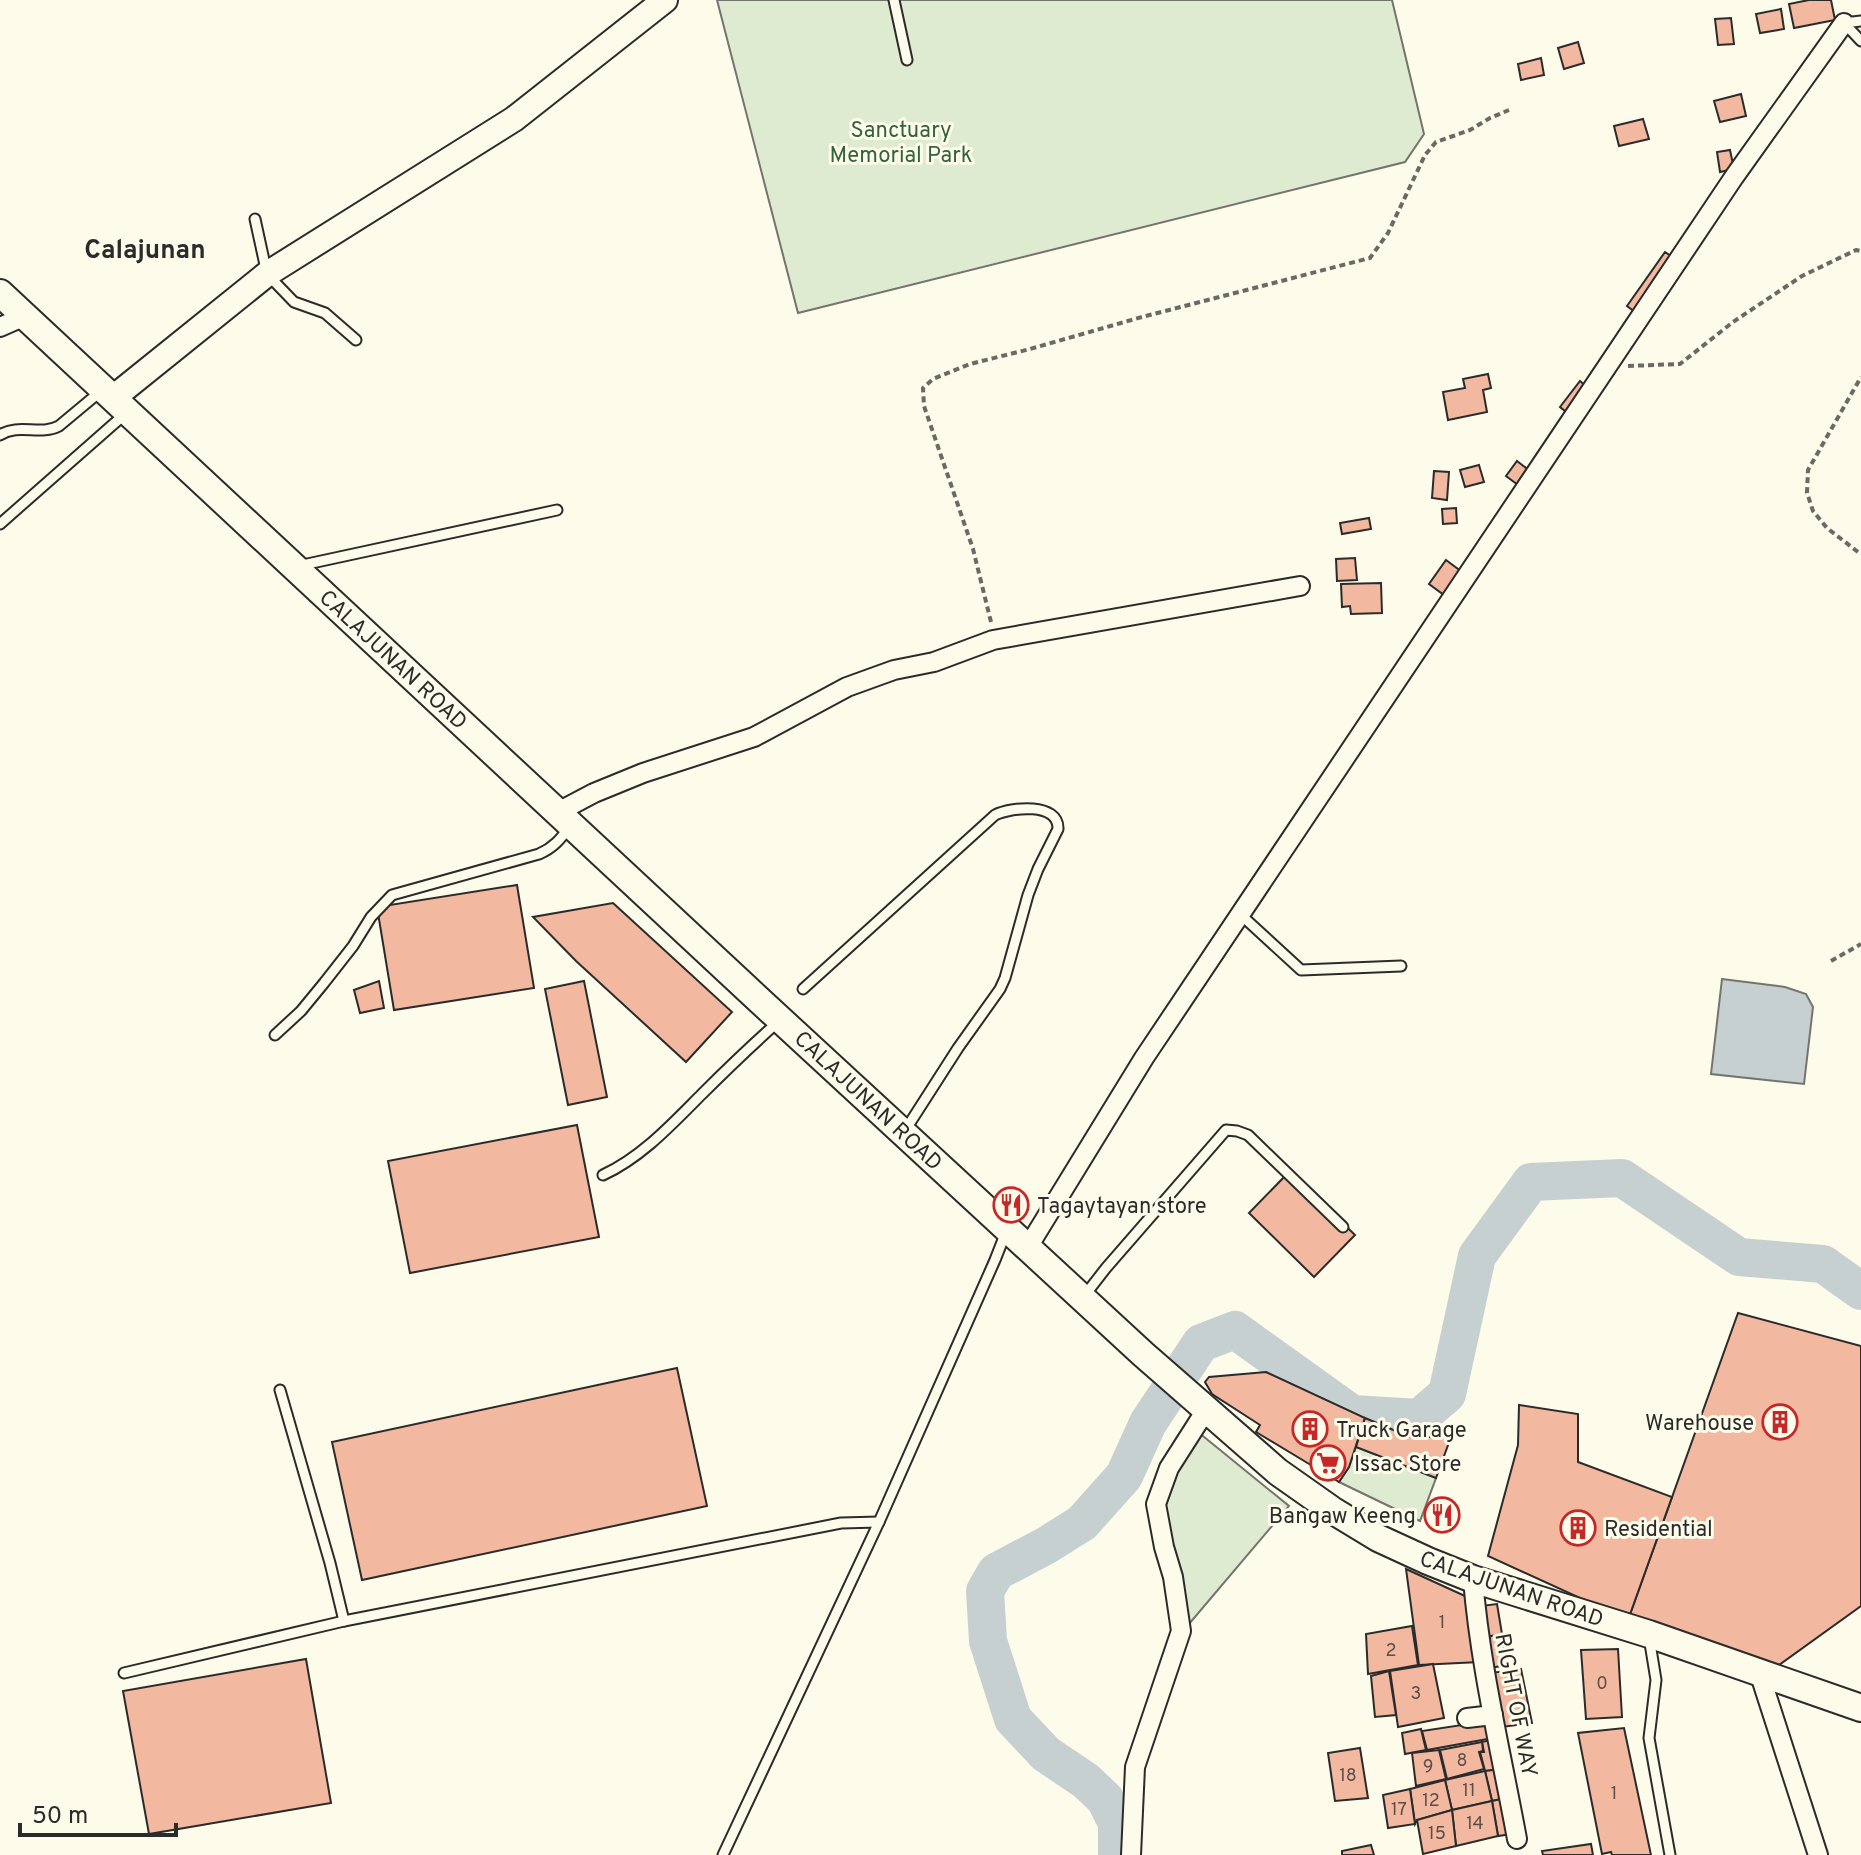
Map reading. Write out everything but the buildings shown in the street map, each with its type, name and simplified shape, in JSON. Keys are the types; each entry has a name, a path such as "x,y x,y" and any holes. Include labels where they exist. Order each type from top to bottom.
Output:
{"main road":[{"name":"CALAJUNAN ROAD","path":"0,293 1183,1391 1278,1472 1378,1538 1473,1579 1649,1634 1861,1708"}],"street":[{"path":"115,399 267,274 514,119 665,0"},
{"path":"1028,1247 1144,1058 1606,367 1734,177 1852,22"},
{"path":"0,327 25,316"},
{"path":"565,818 594,793 643,773 754,737 847,687 894,670 934,662 993,640 1300,586"},
{"path":"1131,1855 1135,1767 1181,1631 1173,1577 1156,1504 1169,1468 1206,1410"},
{"name":"RIGHT OF WAY","path":"1473,1579 1476,1616 1517,1839"},
{"path":"1759,1672 1818,1855"},
{"path":"1467,1718 1493,1715"}],"lane":[{"path":"894,0 907,60"},
{"path":"1852,22 1861,41"},
{"path":"255,219 267,274 294,302 325,313 356,340"},
{"path":"0,435 18,428 53,429 115,399"},
{"path":"0,524 115,399"},
{"path":"295,567 557,510"},
{"path":"803,989 995,815 1005,810 1029,809 1048,812 1055,817 1059,823 1058,829 1038,869 1000,989 904,1132"},
{"path":"275,1035 301,1011 353,946 371,917 392,895 547,851 559,841 565,818"},
{"path":"1240,914 1301,970 1401,966"},
{"path":"603,1175 631,1160 666,1130 749,1047 781,1020"},
{"path":"1083,1298 1226,1130 1248,1135 1343,1227"},
{"path":"723,1855 879,1522 1007,1227"},
{"path":"280,1390 344,1621"},
{"path":"124,1673 344,1621 841,1523 879,1522"},
{"path":"1649,1634 1656,1680 1649,1738 1670,1855"}],"path":[{"path":"993,640 973,549 924,406 923,388 933,379 970,364 1370,258 1388,233 1425,155 1436,142 1470,130 1509,110"},
{"path":"1606,367 1680,364 1733,322 1802,276 1856,250 1861,251"},
{"path":"1858,552 1827,528 1813,511 1807,493 1808,470 1861,377"},
{"path":"1831,961 1861,944"}],"green space":[{"name":"Sanctuary Memorial Park","path":"717,0 1392,0 1424,134 1405,162 798,313"},
{"path":"1198,1432 1289,1506 1189,1624 1161,1504"},
{"path":"1356,1447 1436,1478 1420,1521 1339,1482 1349,1467"}],"shaded area":[{"path":"1722,979 1785,987 1806,994 1813,1007 1804,1084 1711,1074"}],"waterway":[{"path":"1117,1855 1117,1823 1105,1799 1086,1781 1046,1754 1013,1719 988,1641 985,1591 996,1572 1082,1523 1124,1476 1148,1423 1201,1343 1235,1330 1352,1414 1419,1418 1447,1394 1477,1256 1531,1182 1622,1178 1739,1257 1823,1264 1861,1291"}],"place":[{"name":"Tagaytayan store","path":"1011,1205"},
{"name":"Warehouse","path":"1780,1422"},
{"name":"Truck Garage","path":"1310,1429"},
{"name":"Issac Store","path":"1328,1463"},
{"name":"Bangaw Keeng","path":"1442,1515"},
{"name":"Residential","path":"1578,1528"}],"district":[{"name":"Calajunan","path":"145,249"}]}
